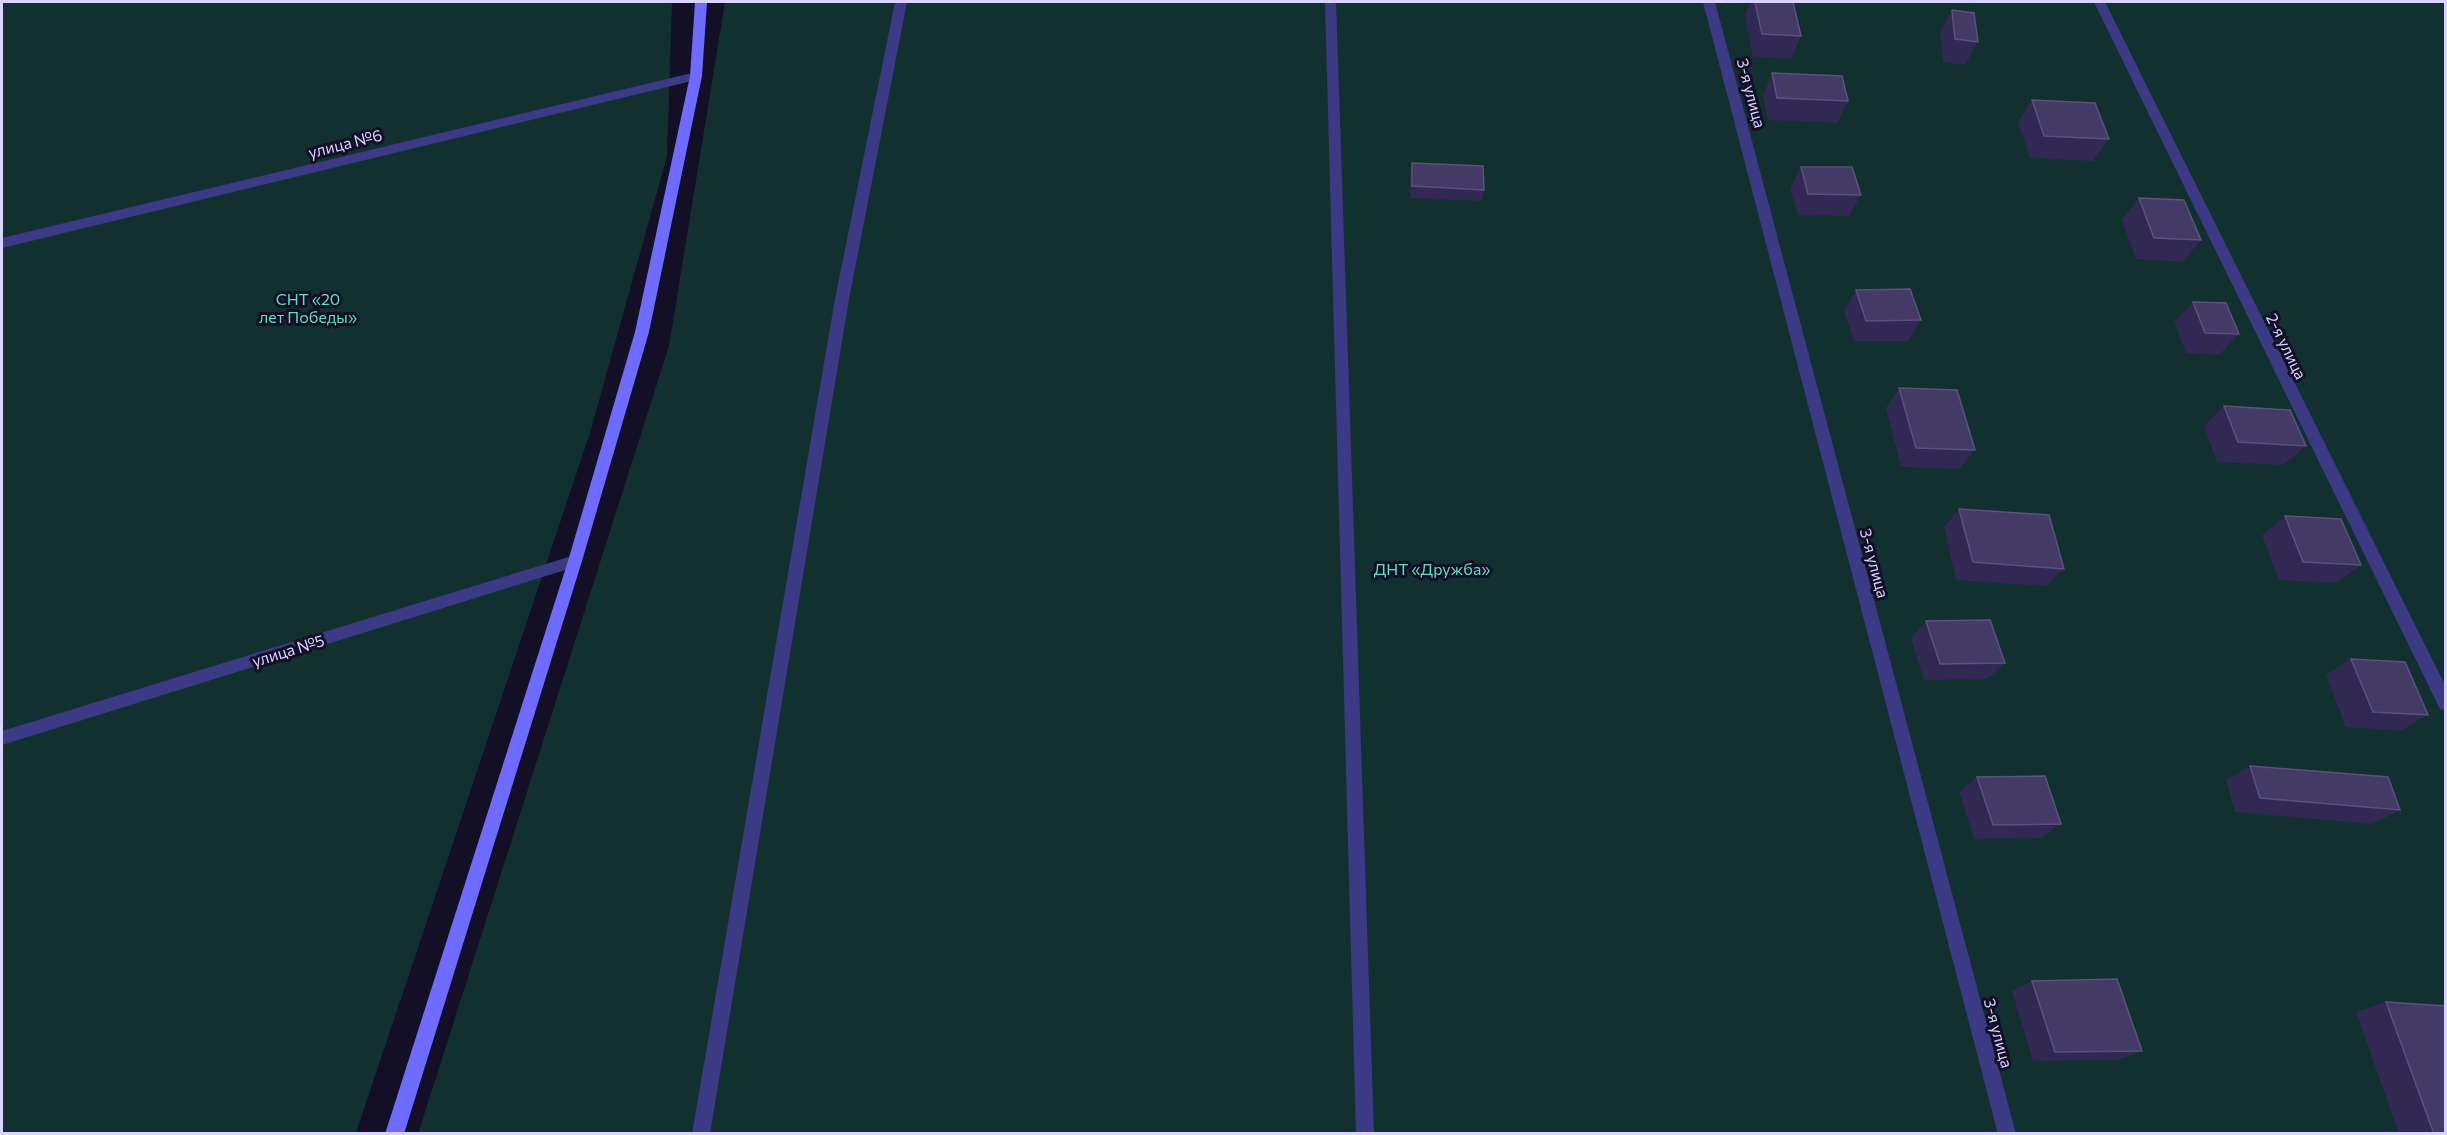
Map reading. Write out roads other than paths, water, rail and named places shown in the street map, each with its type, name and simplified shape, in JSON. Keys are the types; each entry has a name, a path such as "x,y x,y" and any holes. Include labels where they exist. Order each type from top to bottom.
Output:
{"street":[{"path":"394,1134 575,561 642,332 696,76 701,2"},
{"path":"701,1134 842,299 901,2"},
{"path":"1330,2 1365,1134"},
{"name":"3-я улица","path":"1709,2 2007,1134"},
{"name":"2-я улица","path":"2099,2 2445,704"},
{"name":"улица №6","path":"2,243 696,76"},
{"name":"улица №5","path":"2,738 575,561"}],"park label":[{"name":"СНТ «20 лет Победы»","path":"308,307"},
{"name":"ДНТ «Дружба»","path":"1432,568"}]}
